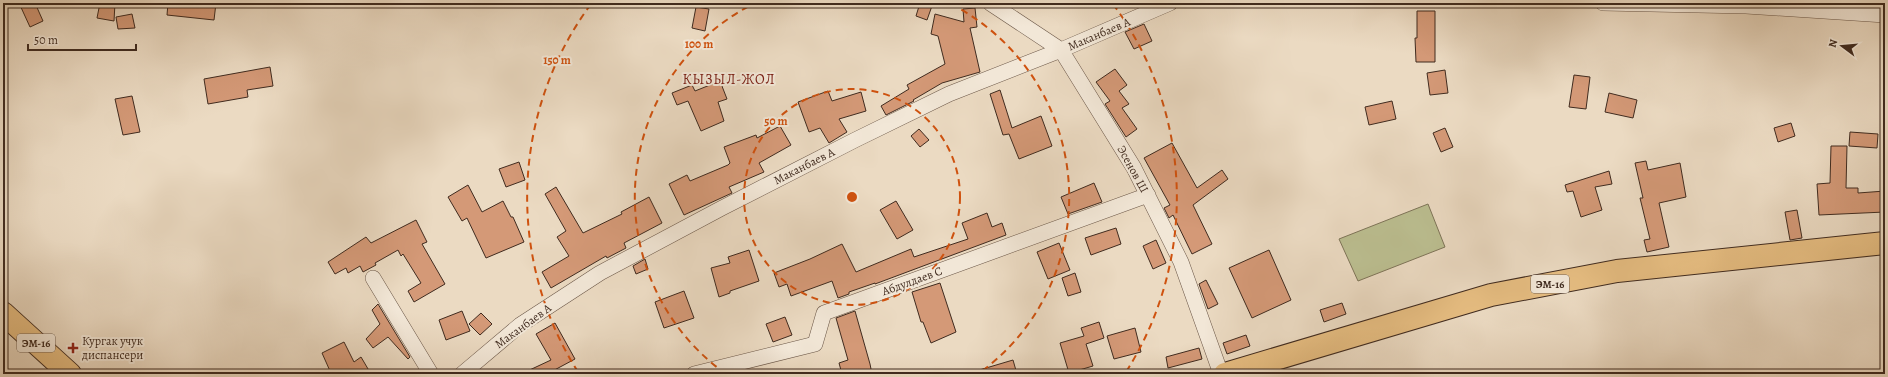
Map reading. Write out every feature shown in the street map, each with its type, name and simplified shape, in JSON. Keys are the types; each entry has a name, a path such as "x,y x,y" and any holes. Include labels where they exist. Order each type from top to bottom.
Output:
{"highway":[{"name":"ЭМ-16","path":"1225,374 1491,295 1617,271 1885,243"},
{"name":"ЭМ-16","path":"3,313 70,374"}],"street":[{"name":"Эсенов Ш","path":"990,3 1060,50 1134,168 1181,262 1221,374"},
{"name":"Маканбаев А","path":"462,374 520,326 600,273 855,140 949,94 1060,50 1170,3"},
{"path":"1603,3 1746,6 1885,15"},
{"name":"Абдулдаев С","path":"694,374 815,344 824,313 1148,195"},
{"path":"373,278 430,374"}],"green space":[{"path":"1428,204 1445,247 1358,281 1339,239"}],"building":[{"path":"19,3 35,3 43,21 30,27"},
{"path":"100,3 115,3 114,21 97,18"},
{"path":"168,3 216,3 214,20 167,15"},
{"path":"920,3 933,3 927,20 916,16"},
{"path":"696,7 709,9 705,31 692,28"},
{"path":"975,8 977,27 970,28 980,72 942,83 913,100 914,101 886,115 881,106 909,89 907,85 945,64 938,36 931,34 935,14 964,22 963,9"},
{"path":"1417,11 1435,11 1435,62 1416,62 1415,38 1417,38"},
{"path":"132,14 135,28 118,29 116,17"},
{"path":"1144,24 1152,41 1134,49 1125,32"},
{"path":"270,67 273,86 247,90 248,97 208,104 204,79"},
{"path":"1115,69 1127,85 1119,91 1129,104 1122,108 1137,129 1126,137 1105,104 1110,101 1096,82"},
{"path":"1445,70 1448,93 1430,95 1427,73"},
{"path":"1574,75 1590,77 1586,109 1569,107"},
{"path":"720,81 727,99 718,102 724,121 701,131 688,101 677,105 672,93 692,85 695,91"},
{"path":"1000,90 1012,128 1041,116 1052,146 1019,159 1009,134 1003,135 990,94"},
{"path":"828,91 832,101 861,92 866,111 839,119 847,132 829,143 820,128 809,132 798,102"},
{"path":"1609,93 1637,100 1633,118 1605,112"},
{"path":"132,96 140,132 123,135 115,99"},
{"path":"1392,101 1396,119 1369,125 1365,107"},
{"path":"1791,123 1795,136 1778,142 1774,128"},
{"path":"780,126 791,145 759,163 764,172 729,187 732,193 684,215 669,184 687,175 690,181 728,165 730,163 724,147 756,135 757,138"},
{"path":"1445,128 1453,147 1441,152 1433,133"},
{"path":"919,129 929,140 920,147 911,136"},
{"path":"1850,132 1878,134 1877,148 1849,146"},
{"path":"1172,143 1197,188 1222,170 1228,179 1193,205 1212,244 1192,254 1173,215 1169,218 1164,208 1170,205 1144,158"},
{"path":"1831,146 1847,146 1846,188 1858,188 1858,193 1885,191 1885,212 1819,215 1817,184 1830,183"},
{"path":"1646,161 1648,170 1680,163 1686,197 1659,203 1669,247 1647,252 1644,240 1650,239 1640,198 1643,198 1635,163"},
{"path":"519,162 525,180 506,187 499,169"},
{"path":"1609,171 1612,184 1595,187 1602,210 1581,217 1573,191 1567,192 1565,185"},
{"path":"1094,183 1102,202 1068,214 1061,197"},
{"path":"468,185 482,212 503,201 511,217 513,217 524,242 486,258 467,218 462,221 448,197"},
{"path":"556,187 583,233 622,214 621,212 649,197 662,223 624,243 626,248 607,258 606,256 551,288 542,272 569,256 557,237 566,231 545,194"},
{"path":"896,201 913,230 897,239 880,210"},
{"path":"1797,210 1802,238 1790,240 1785,212"},
{"path":"987,213 992,227 1002,223 1006,235 875,284 849,292 849,294 838,298 832,281 791,296 787,284 779,287 774,273 810,259 842,244 856,272 911,249 914,257 968,239 962,223"},
{"path":"416,220 427,242 422,244 445,284 414,302 408,291 421,283 403,254 401,256 398,250 375,263 376,265 363,272 360,266 348,273 346,268 335,274 328,262 366,237 371,243"},
{"path":"1116,228 1121,244 1091,255 1085,238"},
{"path":"1156,240 1166,263 1153,269 1143,246"},
{"path":"1059,243 1070,270 1048,279 1037,252"},
{"path":"749,250 759,281 730,291 730,293 719,297 711,268 730,263 728,257"},
{"path":"1269,250 1291,300 1252,318 1229,268"},
{"path":"645,259 648,269 636,274 633,266"},
{"path":"1075,273 1081,292 1068,296 1062,278"},
{"path":"1206,280 1218,304 1208,309 1199,284"},
{"path":"940,283 956,332 931,343 923,322 921,322 912,292"},
{"path":"684,291 694,318 664,328 655,302"},
{"path":"1342,303 1346,314 1324,322 1320,310"},
{"path":"378,304 410,357 408,359 388,337 373,348 366,339 380,324 372,310"},
{"path":"462,311 470,331 446,340 439,320"},
{"path":"855,311 872,374 842,374 839,363 848,360 836,318"},
{"path":"481,313 492,324 480,335 469,324"},
{"path":"785,317 792,335 773,342 766,324"},
{"path":"1099,322 1104,338 1086,344 1093,366 1069,373 1060,343 1084,336 1081,328"},
{"path":"555,323 575,359 547,374 521,374 551,360 536,334"},
{"path":"1135,328 1141,352 1114,359 1107,336"},
{"path":"1246,335 1250,346 1227,354 1223,343"},
{"path":"344,342 354,362 361,357 371,374 333,374 332,370 330,371 322,353"},
{"path":"1199,348 1202,359 1168,368 1166,357"},
{"path":"1013,360 1017,374 977,374 976,371"}],"place":[{"name":"Кургак учук диспансери","path":"73,348"}],"district":[{"name":"КЫЗЫЛ-ЖОЛ","path":"729,79"}]}
